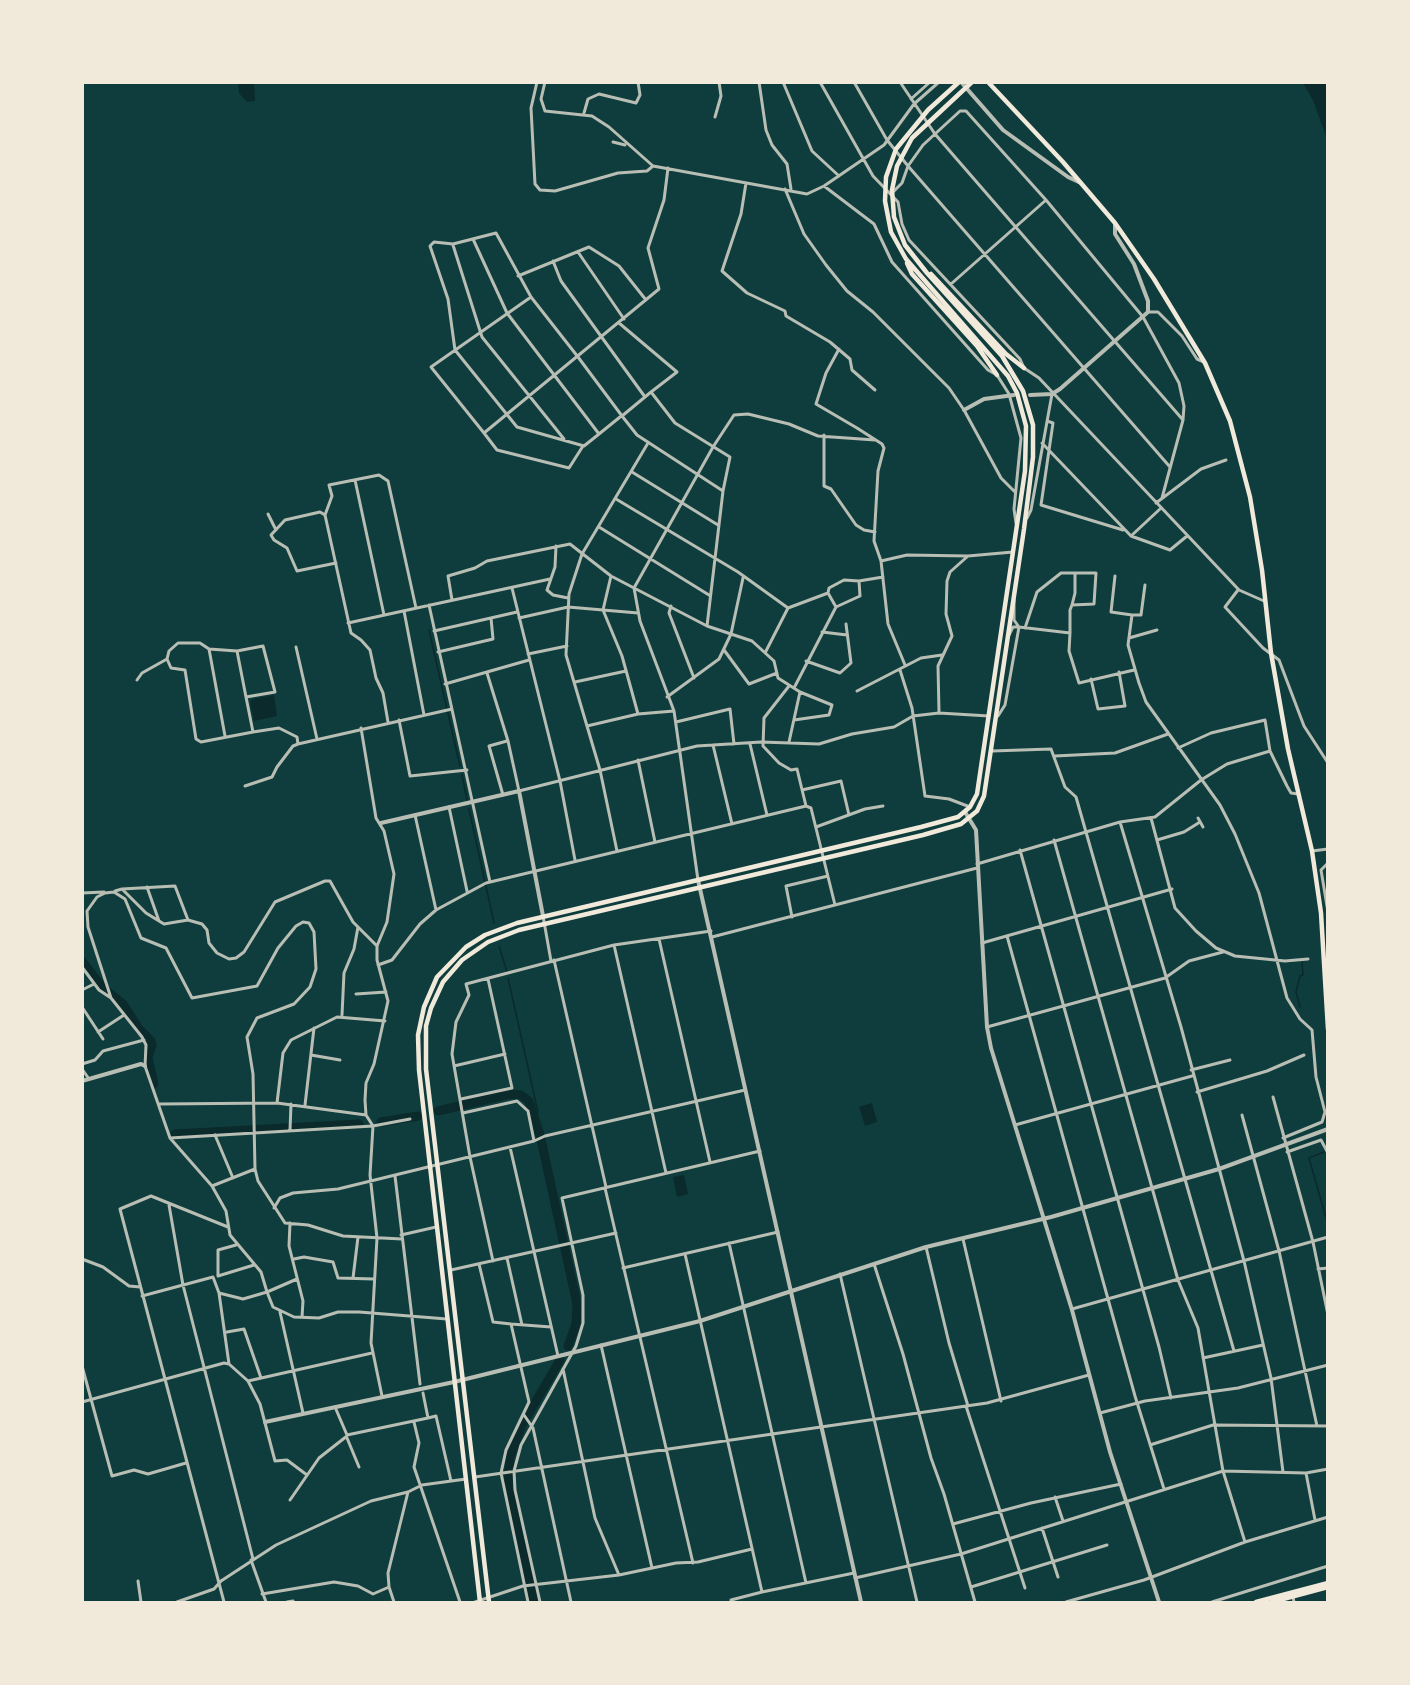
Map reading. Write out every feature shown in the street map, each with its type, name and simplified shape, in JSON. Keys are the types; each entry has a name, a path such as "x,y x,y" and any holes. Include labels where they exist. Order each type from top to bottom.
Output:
{"main road":[{"path":"960,82 928,110 896,149 886,177 885,201 891,232 912,274 977,346 998,375"},
{"path":"988,82 1115,223 1158,286 1204,363 1230,421 1250,497 1266,602 1271,653 1298,794 1312,851 1321,913 1328,1029"},
{"path":"488,1600 425,1045 428,1017 436,995 453,969 479,947 519,930 823,859 961,824 970,818 984,796 1025,522 1034,441 1030,409 1023,391 1002,356 914,258 898,229 892,204 894,178 903,152 921,129 970,84"},
{"path":"914,258 949,291 1006,354 1024,368"},
{"path":"478,1602 417,1046 419,1025 430,992 447,965 475,940 517,923 921,827 958,817 970,807 977,794 1017,524 1027,442 1026,426 1017,393 996,359 906,259"},
{"path":"1272,1602 1293,1600 1328,1585"},
{"path":"1256,1602 1328,1585"}],"street":[{"path":"537,82 531,108 535,184 540,190 555,190 618,173 646,171 654,166"},
{"path":"544,82 541,99 545,111 584,113 606,125 627,146 654,166 807,194 839,176 887,140 914,105 939,82"},
{"path":"584,113 588,99 599,94 636,103 640,95 638,82"},
{"path":"715,117 721,96 719,82"},
{"path":"759,82 767,135 787,164 791,190"},
{"path":"783,82 812,151 839,176"},
{"path":"820,82 873,176 898,202 902,224 909,240 1020,359 1024,368 1039,378 1239,590 1266,602"},
{"path":"854,82 887,140 908,166 1170,467"},
{"path":"900,82 935,134 1183,420"},
{"path":"911,100 930,82"},
{"path":"960,82 1004,130 1068,177 1082,184"},
{"path":"891,194 902,183 908,166 935,134 960,111 966,111 1046,200 1143,317 1179,383 1184,406 1183,420 1162,498"},
{"path":"613,142 627,146"},
{"path":"484,433 659,289 648,248 664,200 668,168"},
{"path":"746,183 741,214 722,271 747,293 785,311 786,316 820,335 839,349 850,358 852,370 875,390"},
{"path":"824,186 874,224 892,262 988,370 998,375 1011,394 1021,438 1015,492 1017,524"},
{"path":"785,189 804,234 825,265 847,291 873,312 948,388 964,410 1001,478 1015,492"},
{"path":"950,285 1046,200"},
{"path":"1115,223 1115,234 1138,273 1148,301 1149,312"},
{"path":"584,446 517,427 455,350 448,299 430,246 434,242 453,244 496,233 531,297 637,435 723,491"},
{"path":"473,239 507,313 599,434"},
{"path":"453,244 480,332 565,440"},
{"path":"518,276 589,247 619,266 646,300"},
{"path":"578,252 624,319"},
{"path":"553,261 561,281 645,397"},
{"path":"531,297 431,367 497,450 569,468 584,446 677,372 619,323"},
{"path":"1030,395 1052,394 1085,369 1149,312 1158,312 1182,336 1197,359 1204,363"},
{"path":"839,349 826,373 816,405 875,440 884,448 878,471 874,541 881,561 888,624 906,665"},
{"path":"651,392 675,423 730,457 718,525 707,626"},
{"path":"964,410 984,399 1011,394"},
{"path":"1025,522 1031,510 1052,394"},
{"path":"861,1602 698,880 674,711 638,613 634,588 730,420 742,414 789,424 818,436 875,440"},
{"path":"1047,421 1053,423 1041,505 1126,531"},
{"path":"824,435 824,486 831,489 856,525 864,530 875,532"},
{"path":"618,851 600,770 566,655 568,598 582,554 648,443"},
{"path":"1042,443 1131,536 1170,550 1187,536"},
{"path":"1156,503 1201,469 1226,460"},
{"path":"632,472 718,525"},
{"path":"388,722 383,693 376,678 370,650 362,640 351,633 348,623 325,515 332,496 329,486 379,475 388,481 416,608"},
{"path":"355,480 384,615"},
{"path":"616,499 738,572 743,578 788,608"},
{"path":"1131,536 1161,508"},
{"path":"325,515 320,512 285,520 271,535 274,540 287,548 297,571 336,564"},
{"path":"268,514 276,530"},
{"path":"599,526 709,595"},
{"path":"452,600 448,576 475,568 487,561 570,544 611,576 707,626 753,641 774,661 778,678 800,692 832,705 828,715 794,720"},
{"path":"556,546 555,567 547,590 549,593 568,598"},
{"path":"881,561 907,555 968,556 1012,552"},
{"path":"939,713 939,666 952,636 946,614 947,581 950,572 968,556"},
{"path":"1025,628 1037,592 1061,573 1097,575 1094,604 1072,605"},
{"path":"1075,573 1070,651 1078,683 1134,670"},
{"path":"611,576 603,610 626,671 638,714"},
{"path":"1115,576 1111,612 1141,615 1145,585"},
{"path":"836,607 828,593 829,588 844,580 859,581 883,577"},
{"path":"667,697 719,659 731,634 743,578"},
{"path":"348,623 550,579"},
{"path":"794,688 836,607 860,596 859,581"},
{"path":"512,588 560,781 576,861"},
{"path":"1239,590 1225,607 1263,648 1279,660 1304,726 1328,763"},
{"path":"765,651 788,608 828,593"},
{"path":"381,823 560,781 680,749 763,742 819,744 852,734 894,727 913,716 939,713 996,718 1005,705 1019,627 1014,620 1013,598"},
{"path":"429,605 448,710 467,770 490,882"},
{"path":"671,606 669,613 694,678"},
{"path":"519,618 568,607 638,613"},
{"path":"404,611 424,715"},
{"path":"434,631 517,612"},
{"path":"1132,615 1129,652 1146,702 1220,805 1235,834 1259,893 1275,960 1287,998 1300,1019 1312,1030 1316,1077 1325,1112 1322,1122 1283,1138"},
{"path":"438,652 493,639 491,618"},
{"path":"806,661 840,673 850,663 846,624"},
{"path":"1008,636 1013,627 1070,633"},
{"path":"1129,638 1157,630"},
{"path":"822,632 847,635"},
{"path":"246,697 275,692 263,646 237,651 209,649 200,643 178,643 169,651 167,659 171,668 185,669 196,739 201,742 279,728 297,737 298,744"},
{"path":"528,654 567,646"},
{"path":"296,647 317,739"},
{"path":"209,649 225,736"},
{"path":"724,650 749,684 777,673"},
{"path":"237,651 253,732"},
{"path":"857,691 921,658 942,655"},
{"path":"137,680 142,673 167,659"},
{"path":"445,684 529,660"},
{"path":"900,670 913,716 925,796 949,799 970,807"},
{"path":"574,682 626,671"},
{"path":"1091,679 1098,709 1125,706 1119,672"},
{"path":"487,673 508,741 544,924 693,1563"},
{"path":"789,686 764,718 763,742 767,752 779,763 790,771 797,769 806,806"},
{"path":"789,742 800,692"},
{"path":"676,722 730,709 734,744"},
{"path":"245,786 272,777 293,746 298,744 448,710"},
{"path":"587,726 638,714 674,711"},
{"path":"399,720 410,776 467,770"},
{"path":"1178,747 1211,733 1264,720 1270,751 1287,786 1292,793 1298,794"},
{"path":"361,728 376,818 381,823 392,863 394,883 387,922 376,946 378,965 388,1001 374,1065 366,1083 366,1115 373,1126 370,1181 376,1238 372,1353 382,1396"},
{"path":"1055,756 1115,753 1168,734"},
{"path":"503,795 489,746 508,741"},
{"path":"750,743 766,815"},
{"path":"713,745 732,824"},
{"path":"990,751 1051,749 1055,756 1059,776 1065,787 1076,797 1234,1351"},
{"path":"712,937 993,862 1020,850 1053,840 1120,822 1151,818 1201,780 1227,764 1270,751"},
{"path":"638,760 655,842"},
{"path":"802,790 841,781 849,815"},
{"path":"378,965 392,960 420,924 436,910 467,891 490,882 806,806 811,808 835,905"},
{"path":"816,827 883,806"},
{"path":"448,807 467,891"},
{"path":"965,812 976,830 987,1027 1014,1125 1072,1310 1126,1501 1159,1602"},
{"path":"415,815 436,910"},
{"path":"1151,818 1178,913 1196,932 1223,952"},
{"path":"1157,840 1184,832 1199,820 1203,827"},
{"path":"1120,822 1244,1261 1270,1378 1283,1472"},
{"path":"1053,840 1178,1280 1198,1328 1213,1425 1223,1471 1245,1542"},
{"path":"1312,851 1328,849"},
{"path":"1020,850 1171,1398"},
{"path":"1328,863 1321,870 1328,912"},
{"path":"792,917 786,886 828,876"},
{"path":"122,889 146,913 159,922 168,925 188,920 202,924 207,930 209,943 217,954 224,958 236,958 244,952 275,902 325,881 334,884 353,922 376,946"},
{"path":"82,893 175,886 188,920"},
{"path":"147,887 159,922"},
{"path":"982,943 1172,889"},
{"path":"114,891 125,899 131,908 141,938 166,948 192,998 257,986 278,948 296,926 306,922 312,927 315,969 310,987 294,1004 257,1018 248,1033 246,1046 253,1074 255,1169 261,1186 279,1218 290,1223 308,1225 343,1236 402,1237 436,1227"},
{"path":"105,893 91,903 86,919 111,997"},
{"path":"342,1016 344,973 354,949 358,927"},
{"path":"493,1261 470,1157 454,1066 453,1031 460,1009 469,995 466,984 614,945 711,931"},
{"path":"1007,936 1137,1403 1164,1489"},
{"path":"659,939 710,1163"},
{"path":"614,945 666,1173"},
{"path":"987,1027 1165,978 1189,961 1223,952 1275,960 1308,959"},
{"path":"82,967 94,984 111,997 144,1040 145,1066 155,1100 160,1104 277,1103 366,1115"},
{"path":"461,1101 512,1088 488,979"},
{"path":"82,990 94,984"},
{"path":"356,994 386,992"},
{"path":"82,1007 103,1039"},
{"path":"98,1032 125,1015"},
{"path":"277,1103 282,1053 291,1041 342,1016 385,1021"},
{"path":"305,1106 314,1028"},
{"path":"82,1064 95,1060 103,1051 144,1040"},
{"path":"311,1054 340,1060"},
{"path":"454,1066 505,1054"},
{"path":"1197,1092 1267,1071 1305,1055"},
{"path":"1191,1070 1230,1060"},
{"path":"82,1081 141,1064 145,1066"},
{"path":"82,1069 88,1079"},
{"path":"1014,1125 1192,1076"},
{"path":"274,1208 280,1198 293,1193 338,1189 510,1147 545,1136 746,1090"},
{"path":"1273,1097 1313,1242 1328,1315"},
{"path":"462,1111 517,1101 528,1110 535,1140"},
{"path":"160,1104 160,1114 170,1138 212,1186 226,1211 230,1235 236,1245 261,1272 273,1307 280,1312 302,1317 319,1318 338,1312 447,1319"},
{"path":"290,1128 291,1104"},
{"path":"1242,1115 1278,1251 1317,1426"},
{"path":"170,1138 253,1130 373,1126 410,1119"},
{"path":"265,1422 454,1382 700,1321 926,1246 1043,1218 1219,1169 1328,1129"},
{"path":"215,1135 233,1178"},
{"path":"1287,1152 1321,1140 1328,1154"},
{"path":"510,1147 558,1356"},
{"path":"540,1602 515,1490 513,1471 521,1445 571,1353 583,1323 584,1307 562,1198 760,1151"},
{"path":"212,1186 255,1169"},
{"path":"395,1176 420,1384"},
{"path":"224,1602 120,1209 147,1196 157,1197 228,1227"},
{"path":"169,1204 183,1285 252,1560 266,1602"},
{"path":"290,1223 289,1246 303,1301 302,1317"},
{"path":"623,1268 778,1232"},
{"path":"449,1270 616,1233"},
{"path":"962,1236 1001,1401"},
{"path":"353,1278 358,1237"},
{"path":"1072,1310 1328,1237"},
{"path":"729,1243 806,1583"},
{"path":"236,1245 218,1250 215,1276 226,1332 229,1364 248,1381 260,1404 275,1461 287,1460 307,1475"},
{"path":"926,1246 967,1406 1024,1588"},
{"path":"685,1254 762,1592"},
{"path":"294,1259 304,1257 333,1262 338,1278 374,1279"},
{"path":"82,1258 104,1267 129,1286 140,1287"},
{"path":"507,1258 522,1324"},
{"path":"874,1263 975,1602"},
{"path":"480,1264 493,1322 552,1327"},
{"path":"142,1296 254,1265"},
{"path":"1318,1269 1328,1268"},
{"path":"840,1273 916,1602"},
{"path":"219,1293 243,1299 297,1279"},
{"path":"280,1312 303,1413"},
{"path":"511,1324 529,1402 506,1450 502,1472 528,1602"},
{"path":"226,1332 244,1329 261,1378"},
{"path":"601,1345 652,1568"},
{"path":"1203,1358 1263,1345"},
{"path":"248,1381 372,1353"},
{"path":"82,1402 229,1364"},
{"path":"1100,1413 1137,1403 1209,1393 1328,1365"},
{"path":"82,1366 112,1476 134,1470 148,1474 186,1463"},
{"path":"562,1369 595,1518 619,1575"},
{"path":"473,1477 1001,1401 1090,1375"},
{"path":"423,1393 428,1418"},
{"path":"334,1406 359,1467"},
{"path":"524,1415 531,1425 542,1467 571,1602"},
{"path":"290,1500 319,1458 347,1437 436,1416 451,1481"},
{"path":"414,1422 419,1443 414,1467 460,1602"},
{"path":"1150,1445 1213,1425 1328,1426"},
{"path":"731,1602 731,1600 762,1592 961,1554 1223,1471 1306,1473 1328,1469"},
{"path":"1306,1473 1316,1520"},
{"path":"177,1602 218,1585 276,1545 381,1497 408,1492 422,1485 466,1479"},
{"path":"953,1524 1055,1497 1121,1484"},
{"path":"394,1602 389,1587 388,1573 408,1492"},
{"path":"1055,1497 1063,1521"},
{"path":"1066,1602 1150,1577 1245,1542 1328,1517"},
{"path":"1042,1528 1058,1577"},
{"path":"971,1587 1107,1545"},
{"path":"478,1602 524,1586 619,1575 676,1563 693,1563 752,1549"},
{"path":"1212,1602 1328,1566"},
{"path":"138,1581 141,1602"},
{"path":"262,1594 334,1582 358,1586 373,1594 389,1587"},
{"path":"287,1602 292,1600"}],"water":[{"path":"238,83 254,83 255,101 247,102 239,93"},
{"path":"1303,83 1327,83 1327,139 1313,100"},
{"path":"274,695 277,716 254,721 250,702 252,699"},
{"path":"872,1103 877,1122 865,1126 859,1107"},
{"path":"684,1175 688,1194 677,1197 673,1177"}],"waterway":[{"path":"429,630 460,766"},
{"path":"462,775 467,800"},
{"path":"469,809 494,923"},
{"path":"499,946 507,972"},
{"path":"82,961 102,987 123,1004 139,1029 151,1041 148,1057 154,1084"},
{"path":"1300,1007 1296,992 1300,976 1303,975 1302,962"},
{"path":"508,978 538,1112 535,1117"},
{"path":"438,1111 510,1094 521,1095 529,1101 540,1135 577,1304 576,1324 568,1346"},
{"path":"381,1122 418,1116"},
{"path":"175,1134 359,1124"},
{"path":"1324,1152 1309,1158 1328,1225"},
{"path":"534,1602 508,1484 510,1457 522,1425 560,1360"}]}
